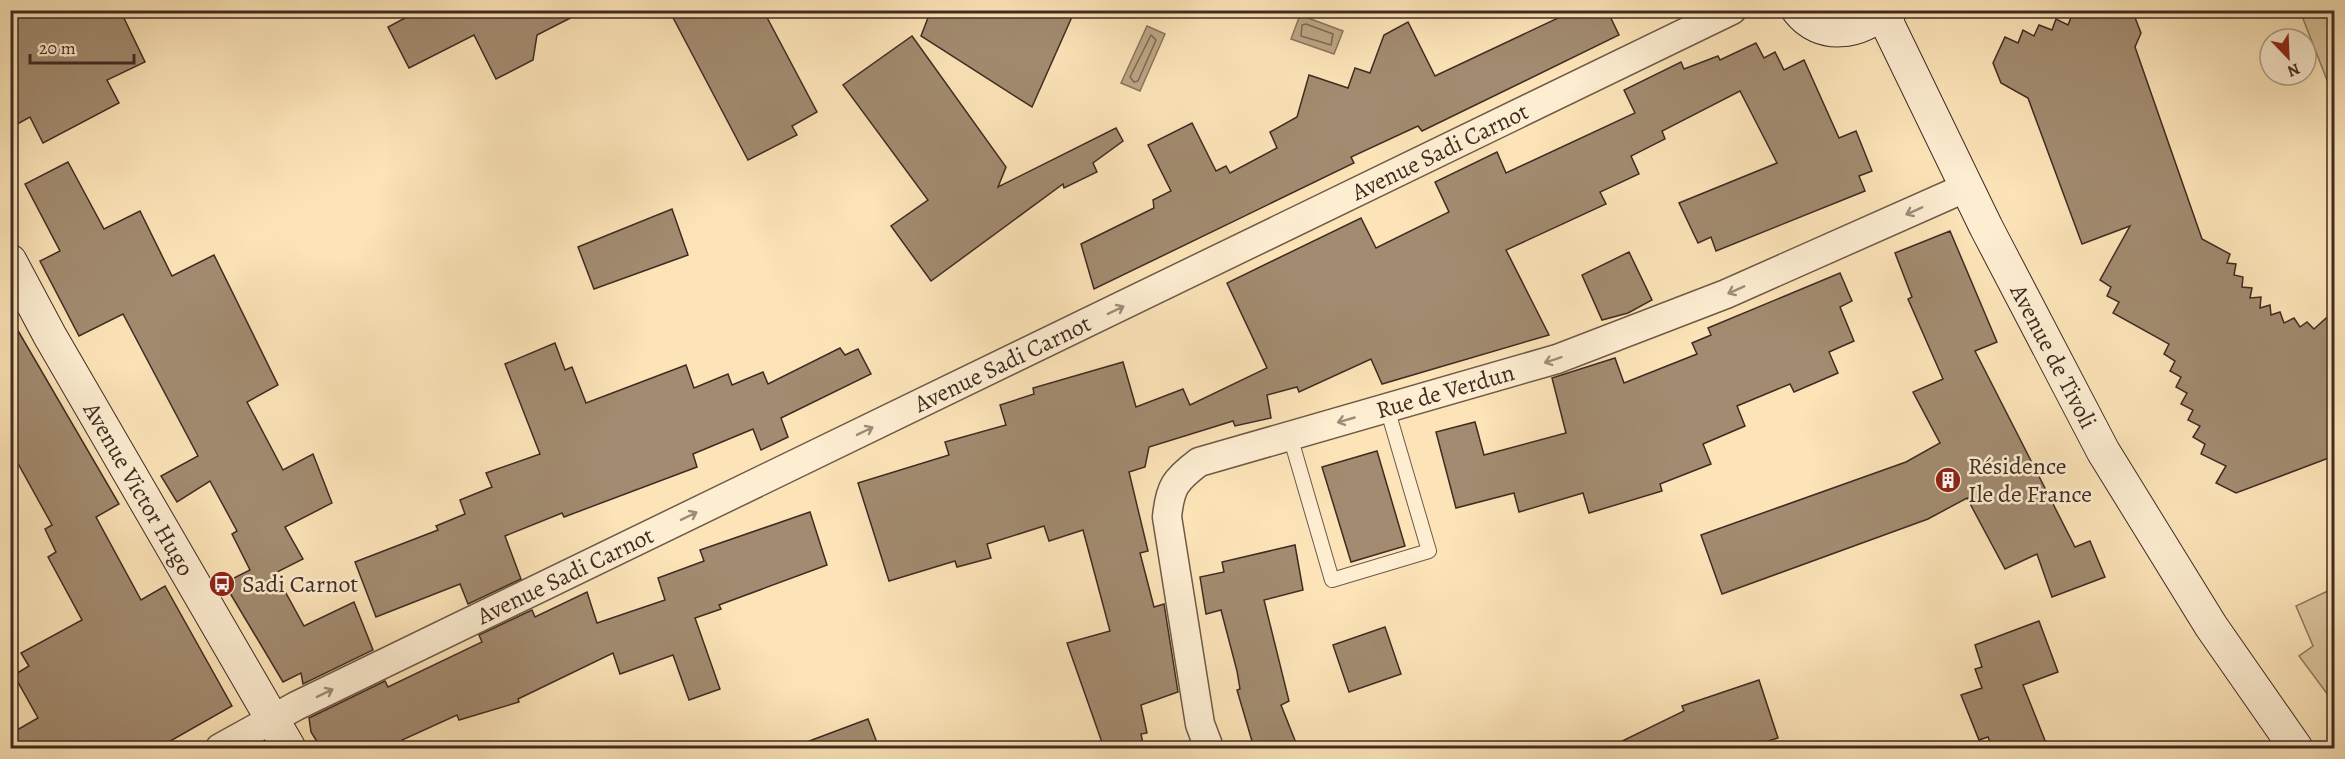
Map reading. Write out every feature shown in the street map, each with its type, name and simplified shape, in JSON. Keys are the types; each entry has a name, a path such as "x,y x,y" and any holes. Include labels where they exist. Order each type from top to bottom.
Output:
{"street":[{"name":"Avenue Sadi Carnot","path":"220,748 272,719 1732,10"},
{"path":"1798,10 1814,24 1830,30 1847,31 1877,16"},
{"name":"Avenue de Tivoli","path":"1877,16 1881,39 1911,72 1967,187 2128,493 2211,626 2296,748"},
{"name":"Rue de Verdun","path":"1209,748 1200,724 1167,517 1169,493 1180,476 1199,462 1557,359 1726,294 1967,187"},
{"name":"Avenue Victor Hugo","path":"10,261 56,346 289,748"}],"lane":[{"path":"1290,436 1332,580 1429,551 1387,408"}],"shaded area":[{"path":"2300,11 2334,11 2334,98 2318,57 2318,27 2306,27"},
{"path":"2334,588 2334,703 2299,656 2313,646 2296,606"}],"water":[{"path":"1300,15 1343,31 1334,54 1291,39"},
{"path":"1147,26 1165,34 1140,91 1121,83"}],"building":[{"path":"10,10 120,10 145,62 107,80 119,103 43,143 30,117 10,128"},
{"path":"420,10 586,10 537,35 533,60 496,79 474,35 409,68 388,27"},
{"path":"669,10 763,10 817,112 792,126 797,135 748,160"},
{"path":"931,10 1075,10 1032,107 921,36"},
{"path":"1575,10 1607,10 1619,35 1422,131 1418,126 1351,157 1354,163 1094,289 1081,244 1154,208 1153,200 1171,191 1148,145 1192,123 1216,171 1226,166 1230,173 1277,148 1270,132 1297,117 1309,75 1348,88 1355,68 1370,73 1384,35 1408,22 1435,76"},
{"path":"2074,10 2132,10 2141,33 2135,47 2202,239 2230,254 2227,263 2236,264 2234,275 2243,277 2242,287 2252,288 2250,298 2261,297 2260,308 2270,305 2271,315 2280,312 2284,323 2294,318 2300,327 2307,322 2314,329 2334,311 2334,456 2236,493 2216,483 2226,466 2201,454 2205,444 2193,437 2200,426 2188,420 2193,410 2181,404 2187,393 2176,387 2181,377 2170,371 2175,361 2164,354 2169,344 2113,313 2119,302 2107,296 2111,287 2100,280 2130,226 2082,244 2028,98 2001,83 1993,63 2005,37 2018,43 2023,30 2034,36 2039,25 2052,30 2056,19 2068,25"},
{"path":"912,36 1006,167 998,187 1116,128 1123,141 1093,163 1097,172 1064,188 1063,184 931,281 891,226 928,200 843,85"},
{"path":"1756,43 1764,58 1775,52 1784,70 1804,60 1839,138 1856,131 1872,171 1859,176 1865,191 1716,251 1711,237 1698,243 1679,203 1777,163 1740,91 1662,131 1665,139 1631,156 1639,174 1600,192 1606,204 1506,250 1549,335 1382,384 1371,359 1299,392 1297,387 1267,395 1271,418 1235,426 1233,421 1149,447 1145,467 1129,472 1148,551 1140,553 1154,607 1164,604 1178,692 1141,705 1147,733 1141,734 1144,748 1104,748 1067,643 1110,631 1083,530 1049,541 1044,526 987,544 991,558 957,567 955,561 889,581 858,483 949,455 945,442 1006,425 1000,405 1034,394 1033,388 1123,362 1136,407 1183,389 1190,405 1267,368 1227,283 1361,218 1376,248 1449,212 1435,182 1497,152 1506,173 1635,113 1624,90 1681,62 1684,69 1718,56 1720,60"},
{"path":"68,162 104,229 140,211 172,276 214,255 278,385 247,402 283,470 313,454 332,503 285,527 303,559 275,573 304,626 354,602 373,650 303,684 301,673 283,682 224,583 250,570 232,534 237,531 210,481 177,502 161,476 198,456 123,314 79,336 40,261 60,251 25,184"},
{"path":"672,209 688,255 594,289 578,247"},
{"name":"Résidence Ile de France","path":"1950,231 1997,342 1975,351 2075,547 2090,541 2105,577 2052,597 2037,554 2005,569 1967,498 1928,519 1722,594 1701,535 1906,462 1940,443 1913,392 1943,379 1908,299 1912,297 1895,253"},
{"path":"1629,252 1652,300 1628,313 1602,320 1582,275"},
{"path":"1840,273 1852,301 1840,307 1854,341 1829,352 1838,373 1794,392 1790,384 1737,406 1745,426 1703,444 1711,464 1660,484 1662,491 1589,513 1583,493 1519,512 1514,493 1456,508 1436,432 1475,422 1484,455 1566,433 1552,378 1615,358 1624,383 1697,354 1692,343 1711,335 1708,328"},
{"path":"10,317 119,504 96,517 141,600 165,586 232,706 158,748 10,748 10,734 38,718 14,675 29,666 21,653 82,620 48,557 56,552 45,529 52,525 10,449"},
{"path":"555,343 565,370 572,367 586,403 686,365 694,388 728,374 732,385 763,372 768,384 840,348 845,355 858,349 871,374 781,418 788,437 761,450 753,429 693,454 697,467 564,517 562,513 505,536 521,579 468,604 460,584 376,617 355,562 438,530 436,526 465,514 460,500 492,487 486,473 540,454 505,364"},
{"path":"1377,451 1405,546 1351,562 1322,467"},
{"path":"810,512 827,565 719,605 721,609 695,618 720,689 689,700 673,655 620,674 613,653 518,699 519,702 459,720 457,715 402,740 407,748 321,748 311,732 309,718 385,681 388,687 482,642 479,635 532,610 535,617 587,592 597,623 665,600 658,578 704,561 700,550"},
{"path":"1295,545 1303,590 1264,600 1289,701 1281,705 1298,748 1254,748 1237,690 1240,689 1237,671 1221,610 1206,614 1200,577 1224,572 1222,562"},
{"path":"2039,621 2058,672 2023,685 2048,748 1992,748 1988,737 1979,740 1961,695 1982,688 1975,669 1982,667 1975,645"},
{"path":"1385,627 1401,674 1349,692 1333,645"},
{"path":"1759,680 1778,738 1746,748 1608,748 1684,711 1682,706"},
{"path":"868,719 879,748 797,748 796,746"}],"place":[{"name":"Résidence Ile de France","path":"1948,480"},
{"name":"Sadi Carnot","path":"222,584"}]}
